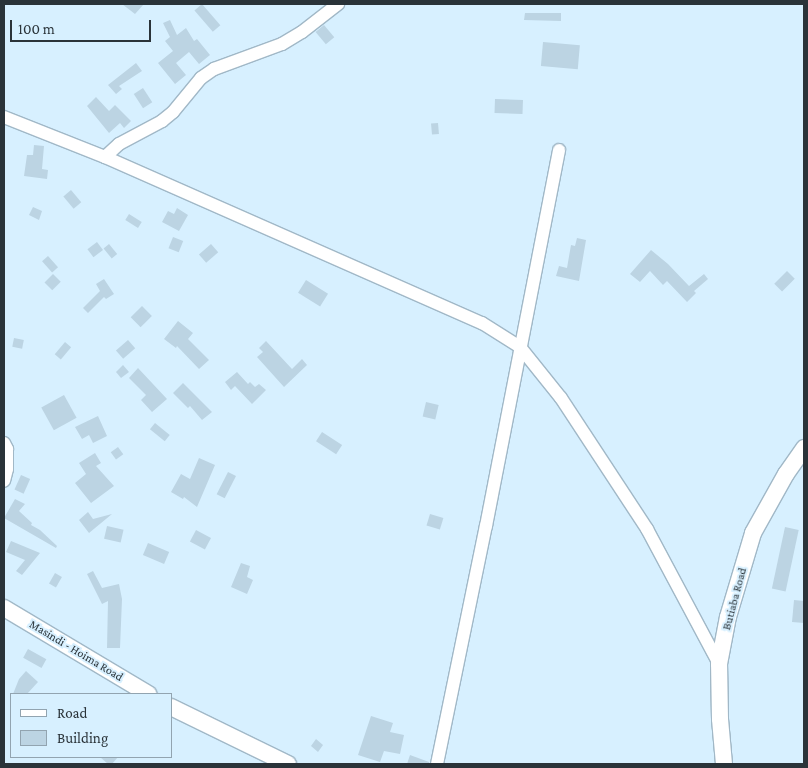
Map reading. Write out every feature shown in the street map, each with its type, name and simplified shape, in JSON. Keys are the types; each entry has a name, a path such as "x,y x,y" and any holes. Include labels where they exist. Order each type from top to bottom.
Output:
{"main road":[{"name":"Butiaba Road","path":"724,764 720,718 720,664 728,617 753,533 786,474 804,448"},
{"name":"Masindi - Hoima Road","path":"4,608 146,693"},
{"path":"172,706 288,764"}],"street":[{"path":"105,157 133,135 148,130 162,121 173,112 201,78 214,69 282,44 302,32 338,4"},
{"path":"4,117 105,157 482,323 520,347 561,398 647,529 720,664"},
{"path":"437,764 486,526 559,150"},
{"path":"4,443 7,449 4,481"}],"building":[{"path":"122,4 144,4 135,14"},
{"path":"202,4 220,25 213,32 194,11"},
{"path":"525,13 561,13 561,21 524,20"},
{"path":"170,20 177,35 186,28 194,41 197,39 210,55 199,64 189,52 176,63 186,75 175,84 158,63 173,51 165,41 170,37 163,23"},
{"path":"324,25 334,37 326,44 316,32"},
{"path":"543,42 580,45 578,69 541,66"},
{"path":"136,63 142,71 119,86 122,89 116,94 108,85"},
{"path":"143,88 152,102 143,108 134,94"},
{"path":"96,97 109,111 115,105 131,121 124,128 120,123 109,133 87,106"},
{"path":"495,99 523,100 522,114 495,113"},
{"path":"438,123 439,134 432,135 431,124"},
{"path":"34,145 44,146 42,169 48,170 47,179 24,176 27,155 33,155"},
{"path":"71,190 81,202 74,209 63,196"},
{"path":"33,207 42,211 39,220 29,215"},
{"path":"177,208 188,215 179,231 162,222 168,211 174,214"},
{"path":"129,214 142,222 138,228 125,220"},
{"path":"173,237 183,241 179,252 169,248"},
{"path":"577,238 586,240 579,281 556,276 559,266 567,268 571,245 575,246"},
{"path":"97,242 103,250 93,257 87,249"},
{"path":"109,244 117,254 112,259 104,248"},
{"path":"211,244 218,252 206,263 199,254"},
{"path":"651,250 668,264 689,286 704,274 708,279 694,291 696,293 687,302 667,281 663,285 650,271 640,282 630,274"},
{"path":"48,256 58,267 52,273 42,261"},
{"path":"787,271 795,279 782,292 774,284"},
{"path":"53,274 61,282 52,290 45,282"},
{"path":"104,279 114,294 106,299 104,297 88,313 83,308 100,291 96,284"},
{"path":"306,280 328,294 320,306 298,293"},
{"path":"142,306 152,316 141,327 131,317"},
{"path":"178,321 193,333 188,339 209,360 199,369 177,346 176,348 164,339"},
{"path":"14,338 24,340 22,349 12,347"},
{"path":"128,340 135,348 123,359 116,350"},
{"path":"266,341 292,369 302,359 307,365 284,387 257,357 263,352 259,348"},
{"path":"65,342 71,347 61,359 55,354"},
{"path":"123,365 129,372 121,378 116,372"},
{"path":"138,368 167,399 152,412 141,400 146,395 129,378"},
{"path":"237,372 248,384 250,382 255,387 259,384 266,390 252,404 235,386 231,390 225,382"},
{"path":"183,383 212,412 202,420 190,406 188,408 173,393"},
{"path":"64,395 77,418 54,430 41,408"},
{"path":"426,402 439,405 435,420 423,417"},
{"path":"98,416 107,436 93,443 89,435 82,439 75,427"},
{"path":"155,423 170,435 165,441 150,429"},
{"path":"322,432 342,445 336,454 316,441"},
{"path":"118,447 123,454 116,460 111,452"},
{"path":"95,453 101,463 96,466 114,486 91,503 75,483 86,474 79,463"},
{"path":"199,458 215,465 197,507 184,497 183,499 171,492 181,474 190,479"},
{"path":"228,472 236,476 225,498 217,494"},
{"path":"21,475 30,479 24,494 14,490"},
{"path":"15,499 25,504 19,511 32,523 31,525 40,530 57,546 56,548 4,518"},
{"path":"88,512 93,519 112,514 89,533 79,520"},
{"path":"430,514 443,518 440,530 426,525"},
{"path":"107,526 124,530 121,542 104,539"},
{"path":"785,527 799,530 786,592 772,589"},
{"path":"196,530 211,538 205,549 190,541"},
{"path":"11,541 40,553 22,575 16,571 25,560 6,552"},
{"path":"148,543 169,552 164,564 143,555"},
{"path":"241,563 250,566 247,577 253,580 247,594 231,587"},
{"path":"93,571 102,588 119,584 122,599 120,648 107,648 108,601 102,604 87,574"},
{"path":"55,573 62,577 56,587 49,583"},
{"path":"794,600 804,601 804,623 792,622"},
{"path":"28,649 46,659 42,668 23,658"},
{"path":"26,671 38,682 28,693 13,693 19,679"},
{"path":"371,716 393,723 390,732 404,735 400,754 384,751 380,762 358,755"},
{"path":"316,739 323,745 318,752 311,746"},
{"path":"410,755 429,762 429,764 407,764"},
{"path":"101,758 117,758 112,764 108,764"}]}
